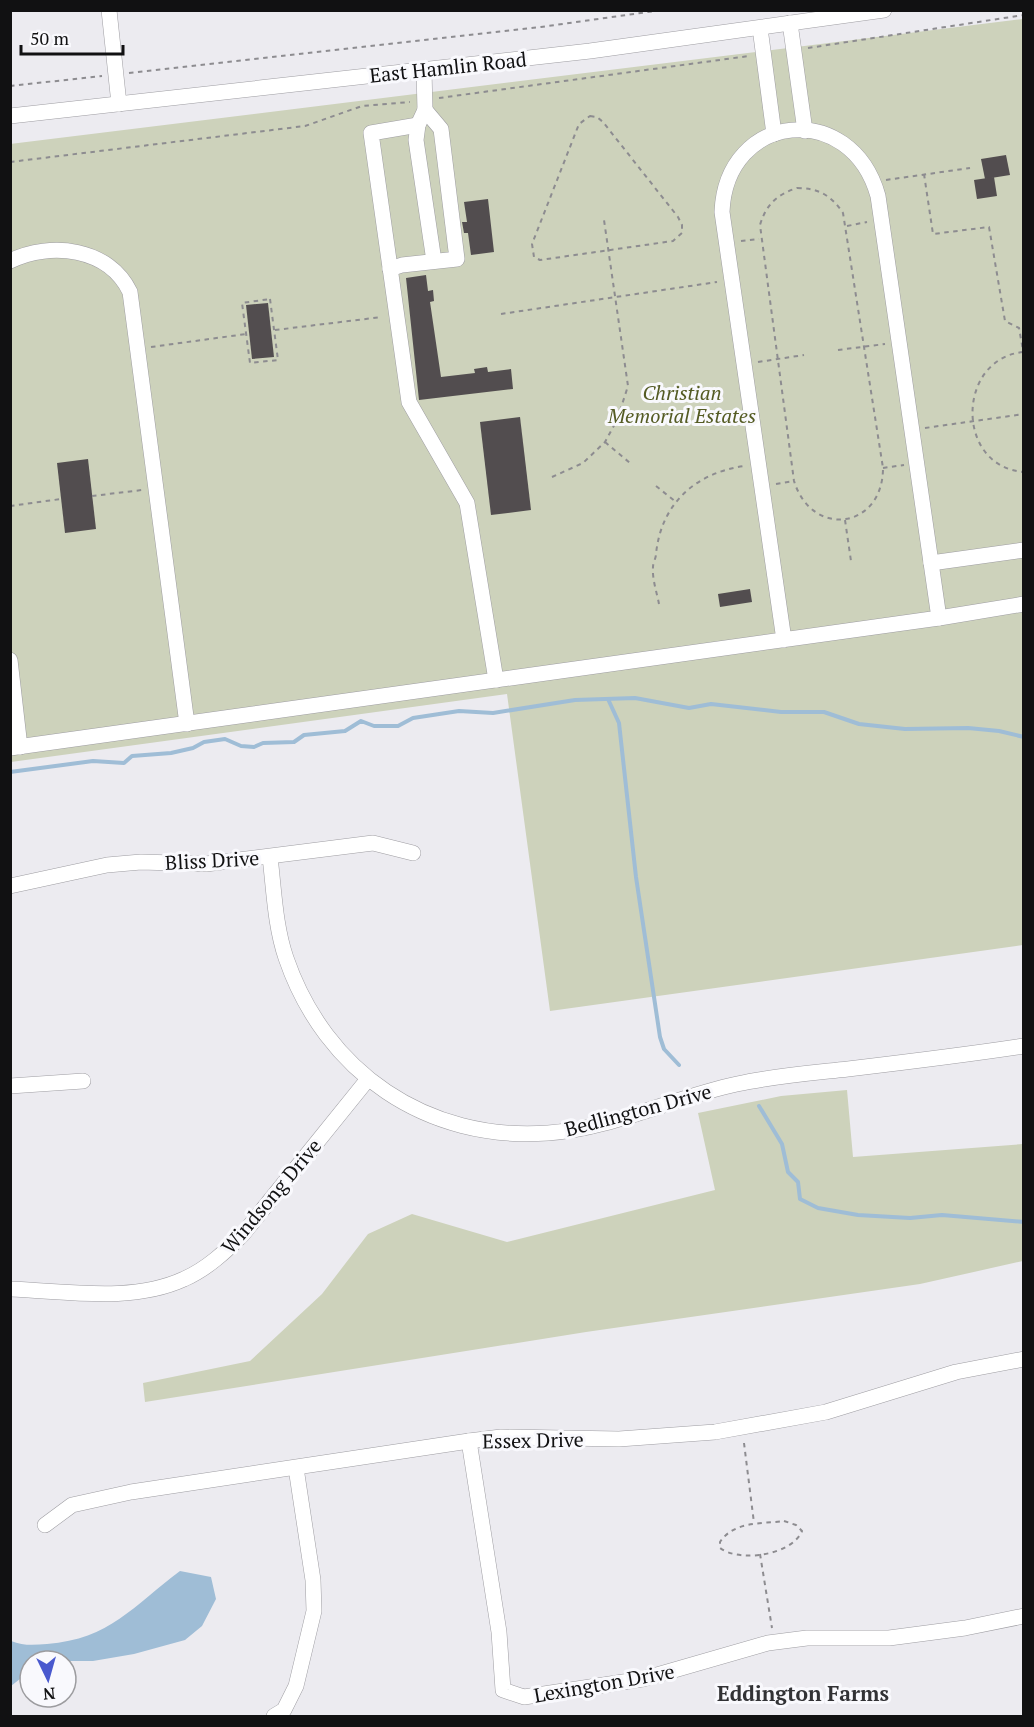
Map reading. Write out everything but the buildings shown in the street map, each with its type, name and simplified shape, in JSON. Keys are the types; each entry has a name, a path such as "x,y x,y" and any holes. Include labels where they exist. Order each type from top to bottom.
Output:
{"street":[{"path":"109,10 119,104"},
{"name":"East Hamlin Road","path":"10,116 424,70 760,28 884,10"},
{"path":"790,24 805,131"},
{"path":"760,28 774,134"},
{"path":"424,70 425,105 416,140 434,261"},
{"path":"390,269 457,259 441,129 425,105"},
{"path":"418,125 371,133 390,269 409,402 467,502 496,680"},
{"path":"784,640 722,213 727,180 734,165 747,152 774,134 805,131 830,136 852,148 864,162 874,182 939,618"},
{"path":"10,261 28,254 62,250 89,256 111,266 123,278 130,292 188,724"},
{"path":"931,563 1023,550"},
{"path":"10,660 15,748 939,618 1023,604"},
{"name":"Bliss Drive","path":"10,886 107,865 141,862 206,864 373,843 414,853"},
{"name":"Bedlington Drive","path":"270,857 285,956 301,996 335,1047 368,1079 416,1110 446,1122 483,1130 548,1133 578,1129 737,1084 1023,1046"},
{"name":"Windsong Drive","path":"10,1288 117,1293 152,1290 185,1279 220,1257 243,1234 368,1079"},
{"path":"10,1086 84,1081"},
{"name":"Essex Drive","path":"45,1525 72,1505 131,1492 469,1441 501,1437 629,1438 742,1428 826,1412 956,1372 1023,1359"},
{"name":"Lexington Drive","path":"469,1441 499,1632 503,1690 524,1697 632,1681 674,1672 736,1650 774,1642 807,1638 889,1638 1005,1621 1023,1616"},
{"path":"274,1716 284,1710 296,1686 314,1611 313,1580 296,1467"}],"path":[{"path":"129,73 541,27 662,10"},
{"path":"794,51 1023,15"},
{"path":"10,162 305,126 362,106 425,105 763,54"},
{"path":"10,86 102,76"},
{"path":"590,116 597,117 603,122 682,225 682,233 673,241 609,251 540,260 534,257 532,250 579,124 590,116"},
{"path":"874,182 970,168"},
{"path":"924,174 933,234 989,227 1005,321 1019,328 1023,354 1001,359 986,372 975,389 971,410 973,430 983,448 998,463 1023,472"},
{"path":"797,188 811,188 830,197 843,213 847,226 883,468 883,482 875,502 859,515 845,520 818,515 807,507 798,495 794,481 760,239 760,225 764,212 772,201 797,188"},
{"path":"847,226 881,219"},
{"path":"552,477 583,463 605,442 617,420 628,386 604,220"},
{"path":"726,242 760,239"},
{"path":"501,314 732,280"},
{"path":"270,299 278,360 250,363 246,334 242,303 270,299"},
{"path":"274,330 397,315"},
{"path":"138,349 246,334"},
{"path":"838,350 899,342"},
{"path":"744,364 804,355"},
{"path":"912,429 1023,414"},
{"path":"605,442 630,463"},
{"path":"659,604 652,566 657,552 655,546 676,502 694,484 708,476 729,468 759,464"},
{"path":"883,468 917,464"},
{"path":"762,485 794,481"},
{"path":"656,486 676,502"},
{"path":"92,496 156,488"},
{"path":"10,506 61,499"},
{"path":"845,520 852,561"},
{"path":"742,1428 754,1524"},
{"path":"784,1521 796,1524 802,1531 791,1545 760,1554 729,1554 720,1548 720,1542 726,1533 754,1524 784,1521"},
{"path":"760,1554 774,1642"}],"green space":[{"name":"Christian Memorial Estates","path":"1023,19 1023,945 550,1011 507,694 11,762 10,144"},
{"path":"847,1090 853,1157 1023,1144 1023,1261 920,1284 586,1332 145,1402 143,1383 250,1361 322,1294 368,1234 412,1214 507,1242 715,1190 698,1113 781,1096"}],"water":[{"path":"180,1571 211,1577 216,1599 202,1626 185,1640 134,1654 93,1661 78,1661 78,1649 18,1649 18,1680 11,1686 11,1641 42,1644 69,1641 104,1628 134,1608"}],"waterway":[{"path":"10,772 93,761 124,763 132,756 171,753 193,748 204,742 225,739 241,746 254,747 263,743 294,742 304,735 345,731 361,721 374,726 398,726 413,718 459,711 493,713 575,700 635,698 689,708 711,704 781,712 824,712 859,724 905,729 968,728 999,731 1024,737"},
{"path":"608,699 619,723 636,877 660,1037 664,1049 679,1065"},
{"path":"759,1106 782,1144 788,1172 798,1182 800,1199 818,1208 858,1215 910,1218 942,1215 1024,1222"}],"district":[{"name":"Eddington Farms","path":"803,1693"}]}
